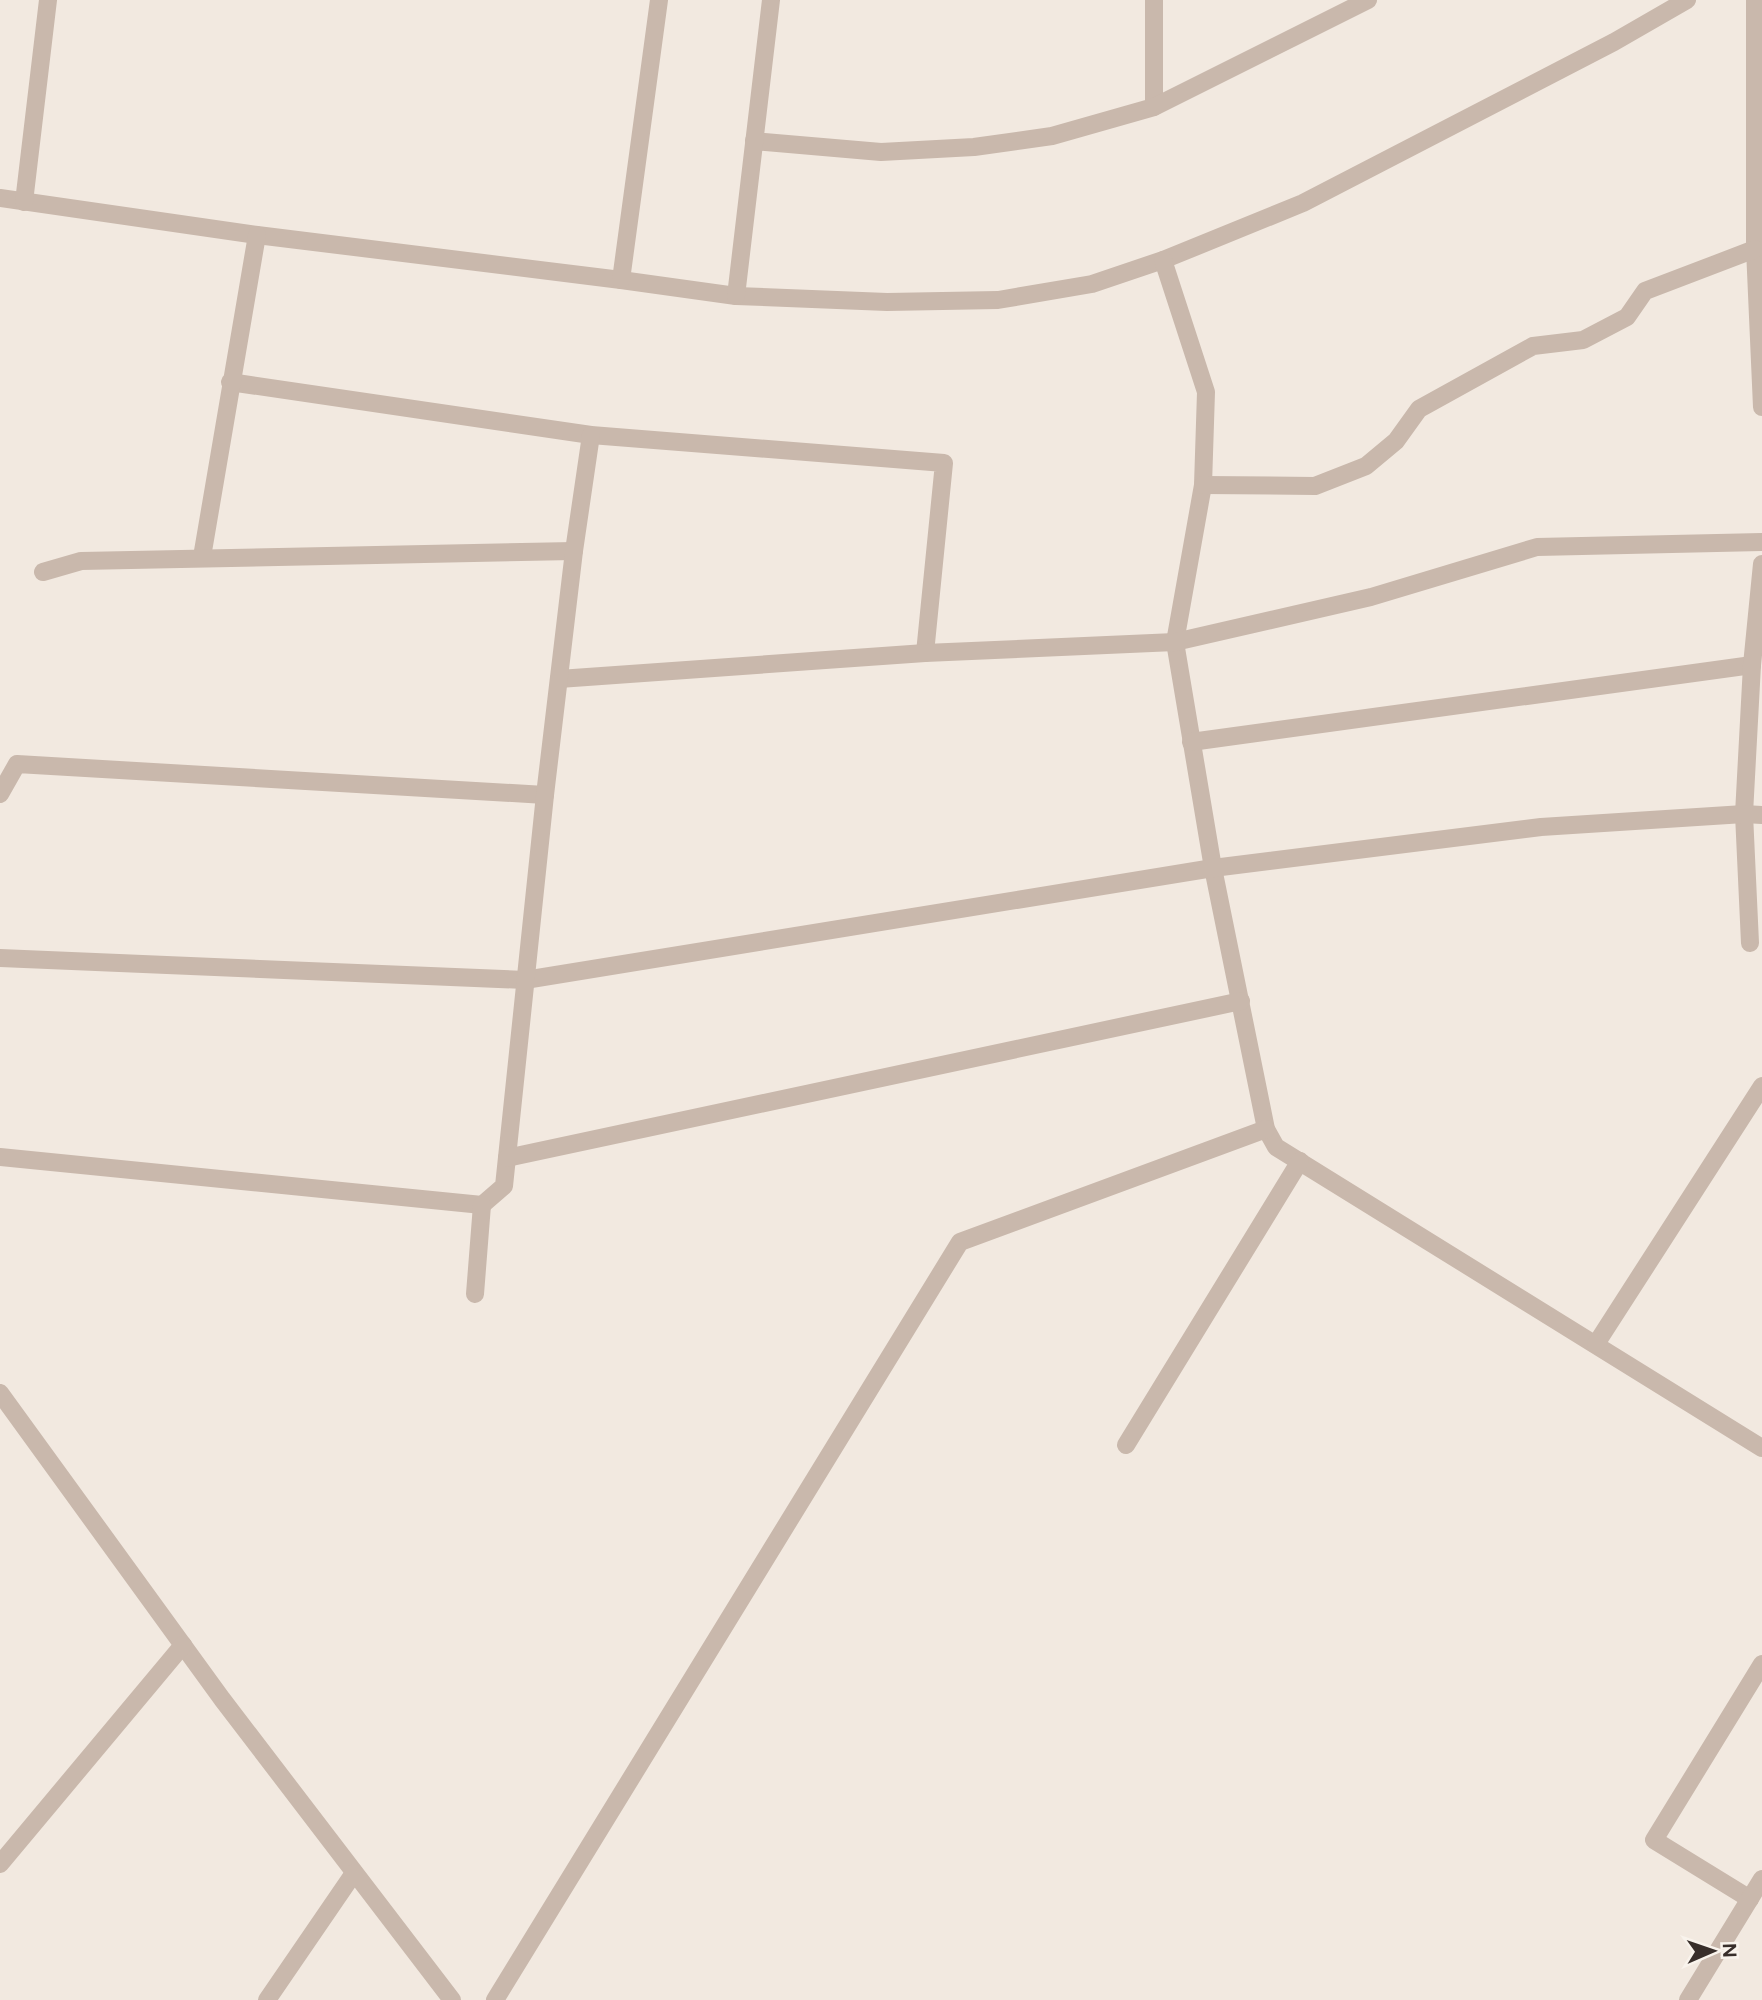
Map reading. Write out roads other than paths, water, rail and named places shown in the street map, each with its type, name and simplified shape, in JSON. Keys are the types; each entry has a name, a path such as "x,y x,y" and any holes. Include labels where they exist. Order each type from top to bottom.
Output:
{"street":[{"path":"24,202 48,0"},
{"path":"621,279 659,0"},
{"path":"736,296 771,0"},
{"path":"1153,107 1154,0"},
{"path":"754,141 881,152 974,147 1052,136 1153,107 1368,0"},
{"path":"0,198 736,296 887,302 998,300 1092,284 1163,260 1303,203 1614,42 1687,0"},
{"path":"1755,0 1755,249 1762,407"},
{"path":"202,557 257,234"},
{"path":"1203,485 1315,486 1366,466 1396,441 1419,409 1533,346 1583,340 1627,317 1645,291 1755,249"},
{"path":"1163,260 1206,392 1203,485 1175,642 1213,868 1266,1129 1276,1147 1762,1448"},
{"path":"230,382 591,435 944,463 925,653"},
{"path":"475,1294 482,1205 504,1186 545,795 574,551 591,435"},
{"path":"559,679 925,653 1175,642 1370,597 1537,547 1762,541"},
{"path":"43,572 81,561 574,551"},
{"path":"1750,943 1752,665 1762,564"},
{"path":"1191,742 1752,665"},
{"path":"0,794 17,764 545,795"},
{"path":"0,958 525,980 1213,868 1541,827 1753,815"},
{"path":"507,1158 1241,1001"},
{"path":"1596,1343 1762,1086"},
{"path":"495,2000 960,1242 1266,1129"},
{"path":"0,1157 482,1205"},
{"path":"1126,1445 1300,1161"},
{"path":"0,1393 183,1645 452,2000"},
{"path":"3,1855 183,1645"},
{"path":"1750,1899 1654,1840 1762,1664"},
{"path":"267,2000 354,1873"},
{"path":"1688,2000 1762,1880"}]}
